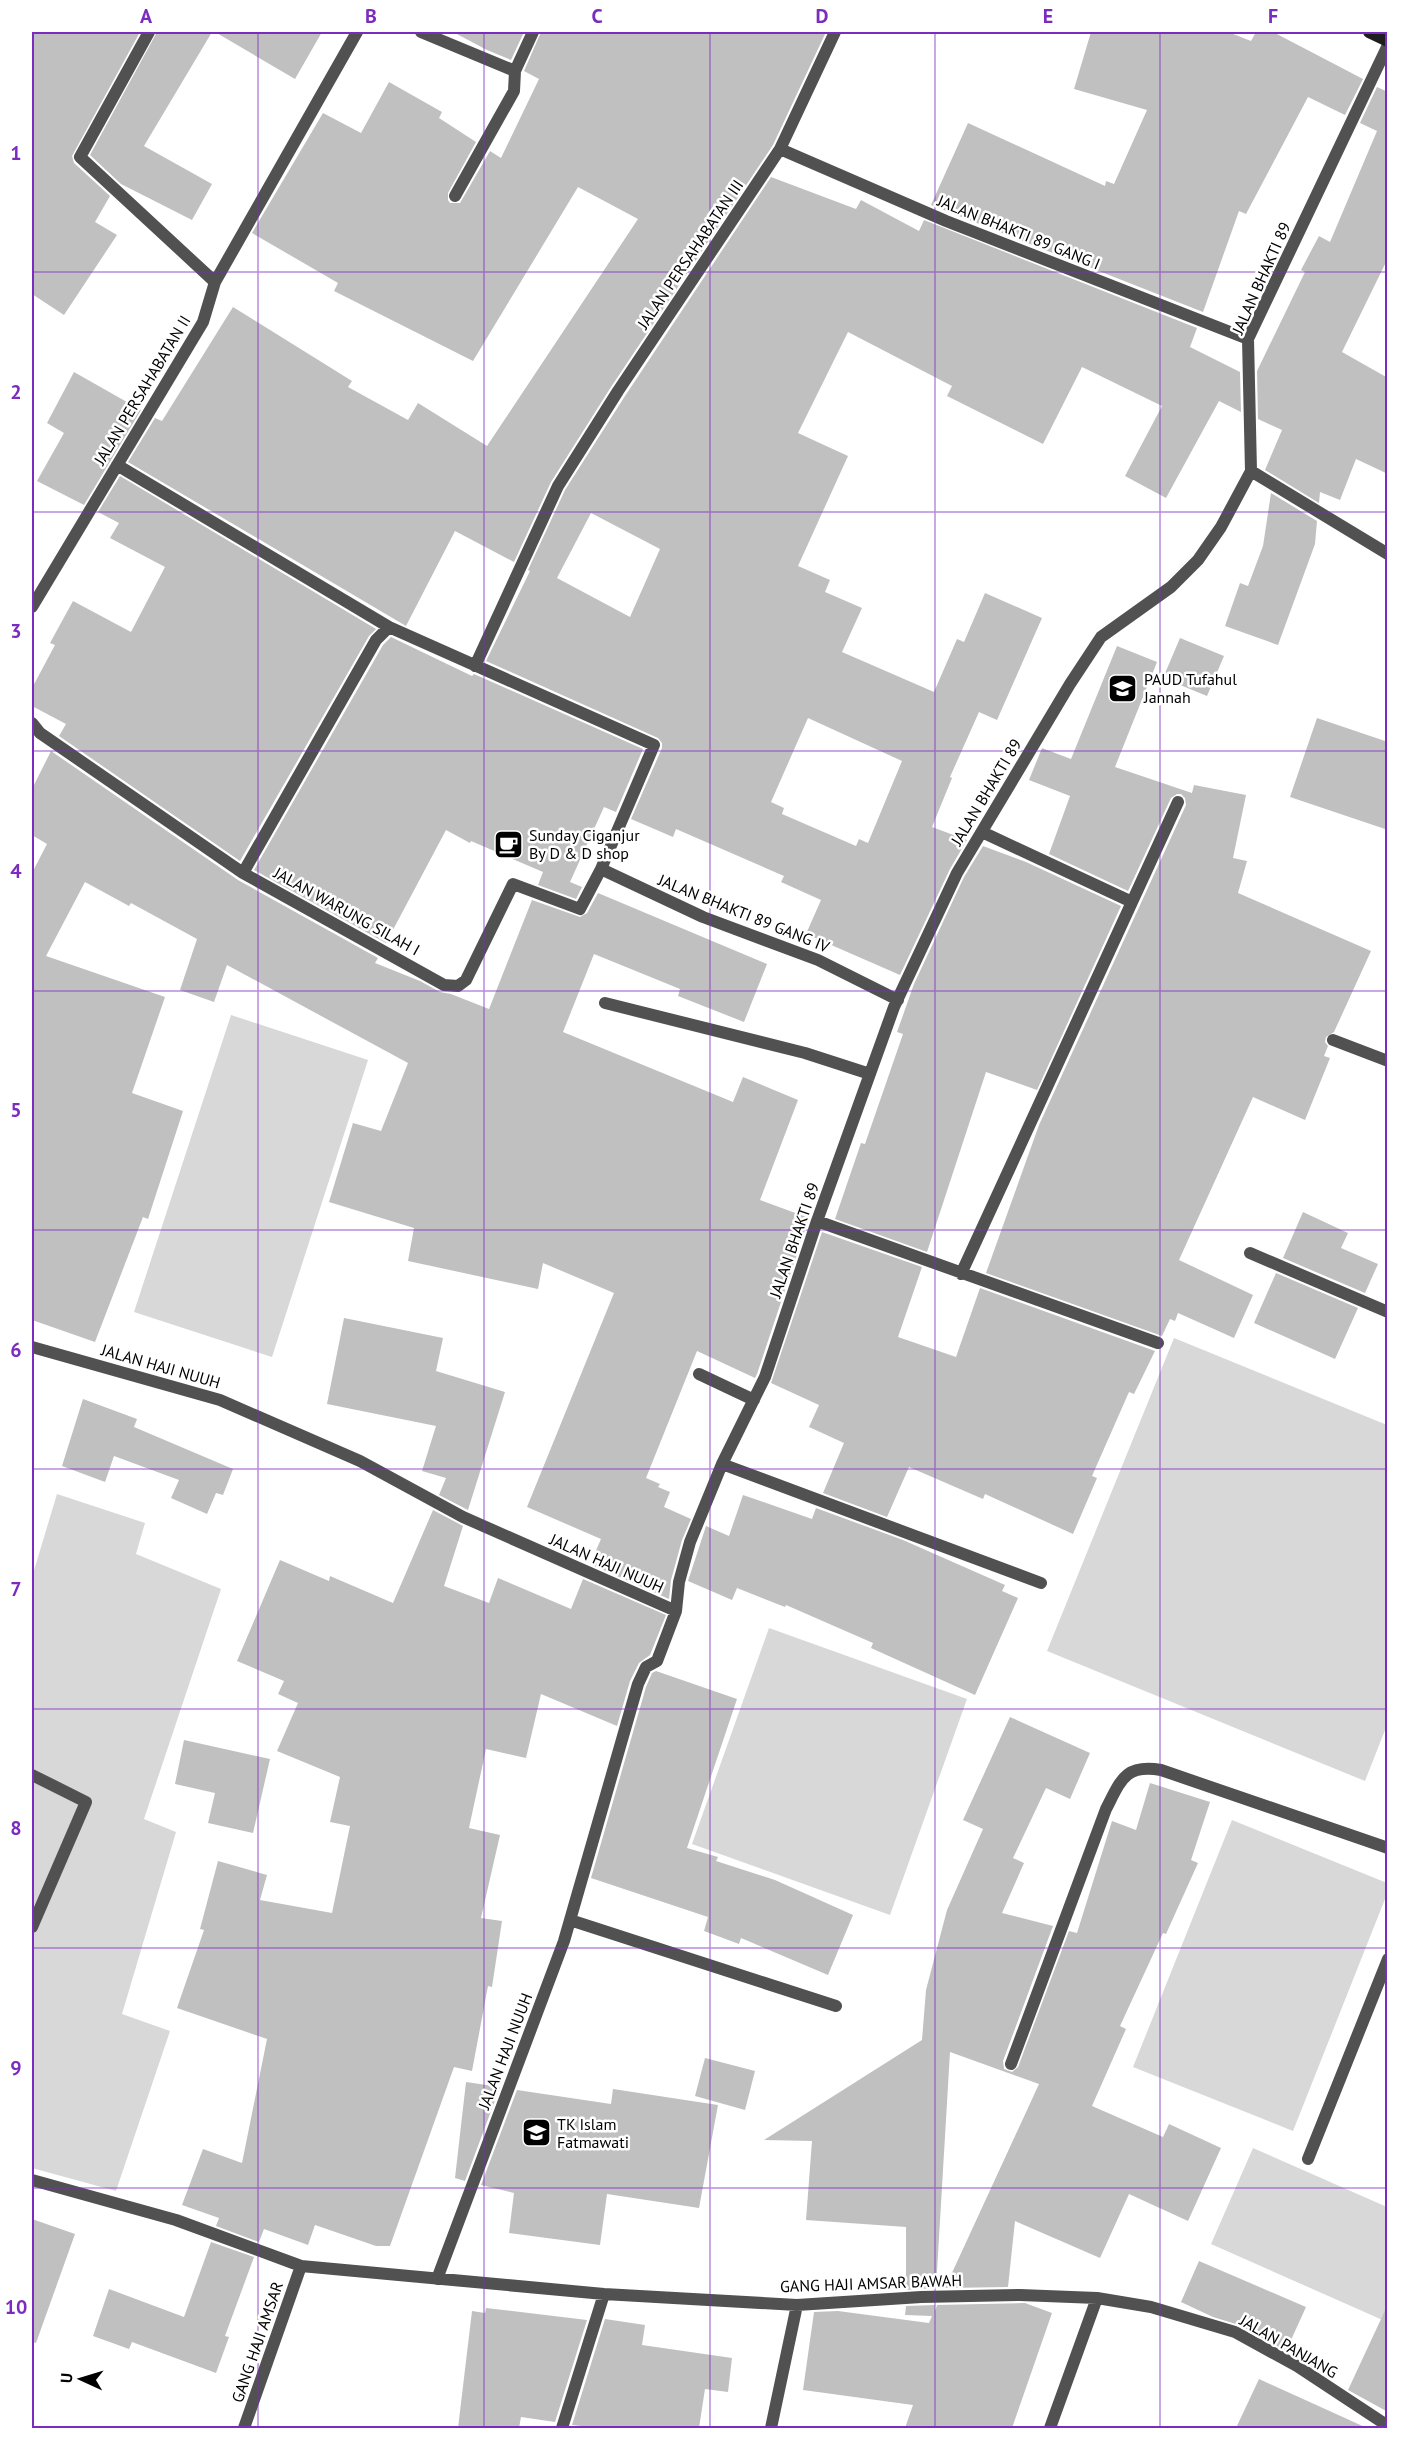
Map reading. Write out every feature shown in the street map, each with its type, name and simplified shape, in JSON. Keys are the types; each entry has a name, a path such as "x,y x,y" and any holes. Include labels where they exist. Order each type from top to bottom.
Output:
{"street":[{"path":"149,32 80,158 215,282"},
{"name":"JALAN PERSAHABATAN II","path":"32,607 203,322 215,282 357,32"},
{"path":"421,32 515,71"},
{"path":"455,196 514,91 515,71 533,32"},
{"name":"JALAN PERSAHABATAN III","path":"475,666 558,486 618,391 780,149 835,32"},
{"path":"1369,32 1388,43"},
{"name":"JALAN BHAKTI 89","path":"676,1611 679,1582 690,1542 722,1464 765,1377 817,1221 898,1000 957,873 1070,684 1101,638 1171,587 1198,560 1221,526 1251,471 1248,339 1388,43"},
{"name":"JALAN BHAKTI 89 GANG I","path":"780,149 945,221 1248,339"},
{"path":"117,465 390,627 654,745 601,869"},
{"path":"1251,471 1388,554"},
{"path":"243,873 376,640 390,627"},
{"name":"JALAN WARUNG SILAH I","path":"32,723 40,733 243,873 444,985 458,986 466,980 513,884 580,909 601,869"},
{"path":"961,1274 1178,802"},
{"path":"982,832 1132,902"},
{"name":"JALAN BHAKTI 89 GANG IV","path":"601,869 703,917 818,960 898,1000"},
{"path":"605,1003 805,1053 870,1074"},
{"path":"1333,1040 1388,1061"},
{"path":"817,1221 1158,1343"},
{"path":"1250,1253 1388,1312"},
{"name":"JALAN HAJI NUUH","path":"32,1347 220,1400 360,1461 463,1517 676,1611 657,1661 646,1667 638,1684 570,1920 437,2279"},
{"path":"699,1374 754,1400"},
{"path":"722,1464 1041,1583"},
{"path":"1011,2064 1106,1809 1120,1780 1132,1770 1145,1767 1161,1770 1388,1848"},
{"path":"32,1775 86,1802 32,1927"},
{"path":"570,1920 836,2006"},
{"path":"1308,2159 1388,1959"},
{"name":"GANG HAJI AMSAR BAWAH","path":"32,2180 176,2220 301,2266 604,2294 797,2305 921,2297 1020,2295 1097,2298"},
{"name":"GANG HAJI AMSAR","path":"244,2428 301,2266"},
{"path":"562,2428 604,2294"},
{"path":"1050,2428 1097,2298"},
{"name":"JALAN PANJANG","path":"1097,2298 1151,2307 1235,2332 1297,2366 1388,2426"},
{"path":"771,2428 797,2305"}],"shaded area":[{"path":"231,1015 368,1060 272,1357 134,1312"},
{"path":"1174,1338 1387,1425 1387,1725 1365,1781 1047,1651"},
{"path":"57,1494 145,1523 136,1554 221,1589 144,1819 176,1832 122,2014 170,2031 116,2191 32,2168 32,1577"},
{"path":"769,1628 967,1699 890,1915 692,1844"},
{"path":"1232,1820 1387,1883 1387,1894 1293,2131 1133,2067"},
{"path":"1253,2148 1387,2207 1387,2322 1211,2244"}],"building":[{"path":"32,32 140,32 72,156 74,163 110,196 95,222 117,235 64,315 32,294"},
{"path":"157,32 212,32 144,146 212,184 192,220 121,184 90,155"},
{"path":"215,32 322,32 295,79"},
{"path":"453,32 524,32 511,60"},
{"path":"541,32 826,32 773,145 611,387 551,482 514,562 455,531 406,626 128,462 155,418 162,421 233,307 352,381 348,387 408,420 418,403 487,446 638,219 578,187 473,361 334,291 338,283 252,233 323,113 361,133 389,82 442,112 439,118 476,142 448,193 450,203 460,203 490,151 501,158 539,79 524,71"},
{"path":"1091,32 1228,32 1251,41 1256,32 1273,32 1363,79 1345,115 1308,97 1246,214 1239,211 1203,312 931,205 968,123 1105,186 1106,181 1114,184 1147,110 1074,89"},
{"path":"1377,87 1388,92 1388,258 1342,352 1388,378 1388,474 1356,459 1340,500 1320,492 1319,503 1265,470 1282,430 1258,419 1257,371 1305,272 1301,270 1319,236 1330,242 1377,131 1360,123"},
{"path":"771,177 856,209 861,200 919,231 924,220 1197,328 1190,347 1240,372 1241,412 1219,401 1166,498 1125,476 1162,406 1082,367 1043,444 947,396 952,386 848,332 798,433 848,456 798,566 830,580 825,592 862,608 842,652 934,692 957,639 964,642 985,593 1042,618 997,720 979,712 950,777 952,778 932,827 967,840 950,869 900,975 806,934 821,900 781,882 784,876 676,829 673,837 631,819 662,748 662,743 658,738 486,661 530,571 528,570 565,490","holes":["591,513 660,549 630,617 557,578","808,718 902,761 868,843 859,839 856,846 782,814 784,808 771,802"]},
{"path":"74,372 141,410 84,505 37,481 64,433 47,423"},
{"path":"120,476 376,629 369,636 240,861 59,736 66,724 32,706 32,688 55,645 50,643 73,601 131,632 165,567 110,538 119,523 98,512"},
{"path":"1271,493 1317,521 1315,544 1278,645 1225,626 1240,583 1248,586 1263,546"},
{"path":"391,637 472,676 474,674 643,749 616,812 604,807 570,882 582,887 576,899 538,885 543,872 471,841 470,843 446,830 386,943 254,870 383,645"},
{"path":"1180,638 1224,656 1207,696 1163,678"},
{"path":"1117,646 1157,662 1115,767 1192,793 1194,785 1246,795 1233,858 1247,861 1238,893 1371,951 1334,1032 1326,1037 1325,1042 1328,1046 1324,1056 1330,1058 1305,1120 1253,1097 1179,1260 1253,1295 1234,1338 1178,1313 1175,1321 1170,1319 1162,1336 986,1273 1039,1125 1186,805 1185,798 1181,794 1171,798 1128,891 1049,854 1070,796 1029,780 1042,748 1071,759"},
{"path":"1317,718 1388,742 1388,830 1290,797"},
{"path":"51,751 238,880 378,958 375,963 420,981 440,992 489,1009 532,900 580,917 587,913 598,893 767,964 744,1022 678,996 680,989 594,954 563,1032 733,1102 743,1077 798,1100 760,1200 809,1218 757,1374 755,1378 697,1351 646,1478 660,1484 658,1487 670,1492 664,1507 691,1519 682,1540 671,1580 669,1599 590,1564 601,1539 527,1507 614,1293 543,1263 538,1289 408,1261 414,1228 329,1202 353,1123 381,1131 408,1063 227,965 214,1002 180,990 197,939 131,903 129,906 85,882 46,956 165,997 132,1093 183,1111 148,1219 143,1217 95,1342 32,1320 32,873 47,844 32,835 32,789"},
{"path":"983,846 1026,862 1121,906 1037,1090 986,1072 927,1252 835,1219 861,1143 865,1144 903,1034 897,1032 914,984 964,877"},
{"path":"1303,1212 1348,1233 1341,1248 1378,1264 1365,1293 1283,1258"},
{"path":"822,1232 922,1267 898,1337 956,1357 980,1288 1155,1351 1134,1394 1129,1392 1092,1476 1097,1478 1073,1534 985,1494 983,1499 909,1467 887,1517 823,1493 844,1443 809,1427 819,1405 771,1383"},
{"path":"1276,1273 1358,1308 1335,1359 1254,1323"},
{"path":"344,1318 443,1338 436,1371 505,1392 468,1510 439,1495 446,1478 422,1471 436,1426 327,1404"},
{"path":"83,1399 137,1419 134,1427 233,1469 223,1495 216,1493 207,1514 171,1498 179,1480 114,1456 105,1482 62,1466"},
{"path":"743,1495 812,1519 816,1508 903,1540 1005,1585 1002,1591 1018,1598 975,1695 871,1648 873,1643 786,1605 785,1607 737,1588 732,1600 688,1581 706,1526 729,1536"},
{"path":"433,1510 463,1526 444,1586 489,1603 498,1578 571,1609 583,1579 666,1615 650,1655 639,1663 630,1681 617,1726 541,1694 526,1758 486,1749 469,1828 500,1835 481,1918 502,1921 492,1987 488,1986 472,2071 454,2067 390,2246 376,2246 315,2225 308,2245 264,2229 259,2242 216,2226 219,2218 182,2205 203,2149 242,2163 267,2039 177,2008 204,1930 200,1929 218,1861 267,1875 260,1900 332,1913 350,1826 330,1822 340,1777 277,1751 298,1703 278,1694 284,1681 237,1661 280,1560 329,1581 330,1576 393,1603"},
{"path":"656,1671 737,1699 687,1848 718,1857 716,1861 775,1880 853,1915 828,1975 741,1938 739,1944 704,1931 708,1917 591,1878 646,1687 652,1673"},
{"path":"1010,1717 1090,1753 1070,1799 1046,1788 1013,1858 1024,1863 1002,1913 1053,1926 1003,2061 1004,2069 1012,2072 1018,2067 1069,1931 1077,1933 1112,1821 1136,1830 1150,1783 1210,1802 1191,1860 1198,1863 1120,2026 1126,2029 1092,2106 1163,2137 1169,2124 1221,2148 1188,2221 1129,2194 1100,2258 1015,2221 1008,2287 945,2288 1039,2084 950,2052 936,2288 906,2290 906,2227 806,2220 812,2141 764,2140 922,2040 926,1990 947,1910 983,1829 963,1820"},
{"path":"184,1740 270,1759 253,1833 208,1823 215,1793 175,1784"},
{"path":"705,2058 755,2071 745,2110 695,2096"},
{"path":"466,2082 500,2087 465,2181 455,2178"},
{"path":"613,2089 718,2105 699,2208 607,2194 600,2245 509,2233 514,2193 481,2185 517,2090 611,2104"},
{"path":"32,2219 75,2234 36,2343 32,2342"},
{"path":"211,2242 254,2257 225,2336 229,2337 216,2373 132,2342 129,2349 93,2336 109,2289 184,2317"},
{"path":"1199,2261 1306,2307 1286,2351 1239,2325 1213,2317 1181,2302"},
{"path":"1025,2303 1052,2313 1012,2428 905,2428 913,2405 803,2390 814,2312 838,2311 929,2323 932,2316 905,2315 906,2306 935,2305 935,2311 937,2305"},
{"path":"1388,2304 1388,2412 1348,2390"},
{"path":"486,2308 587,2320 555,2422 521,2417 519,2428 458,2428 472,2311 485,2313"},
{"path":"605,2319 645,2325 642,2345 732,2358 728,2392 705,2389 699,2428 599,2428 572,2425"},
{"path":"1259,2379 1367,2428 1236,2428"}],"place":[{"name":"PAUD Tufahul Jannah","path":"1123,688"},
{"name":"Sunday Ciganjur By D & D shop","path":"508,844"},
{"name":"TK Islam Fatmawati","path":"536,2133"}]}
